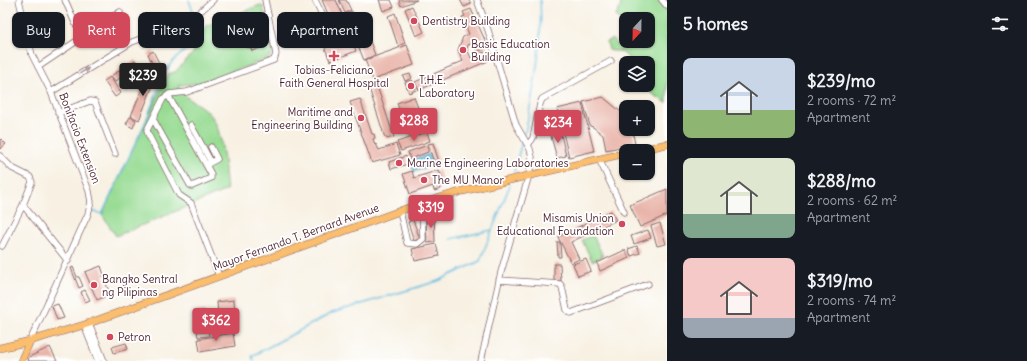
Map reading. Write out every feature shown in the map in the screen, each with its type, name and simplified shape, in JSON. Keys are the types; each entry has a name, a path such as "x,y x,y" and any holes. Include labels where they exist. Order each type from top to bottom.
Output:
{"main road":[{"path":"655,147 667,144"},
{"name":"Mayor Fernando T. Bernard Avenue","path":"0,348 30,341 86,324 400,210 449,194 619,155"},
{"path":"21,361 30,341"}],"street":[{"path":"19,0 32,56 51,92"},
{"path":"65,0 73,18"},
{"name":"Bonifacio Extension","path":"30,341 68,261 88,214 91,202 89,191 51,92 123,47 139,39 187,22 213,0"},
{"path":"219,276 191,203 179,194 147,130 163,99 172,92 192,90 274,60 276,54 265,0"},
{"path":"315,0 321,12"},
{"path":"477,0 488,30 516,125 528,145 532,157 529,175 499,280 481,361"},
{"path":"662,0 667,6"},
{"path":"38,67 73,43"},
{"path":"528,145 534,138 542,99 611,61"},
{"path":"168,95 208,163"},
{"path":"58,113 90,101 95,102 116,154"},
{"path":"153,119 190,185 192,186 212,177 208,163 191,125"},
{"path":"208,163 217,159 211,147"},
{"path":"0,156 15,170 31,179 32,184 2,246"},
{"path":"599,159 624,212"},
{"path":"400,210 407,243 417,244 423,239 422,203"},
{"path":"23,205 68,261"},
{"path":"499,280 560,284 567,310 572,313 648,284"},
{"path":"86,324 104,361"},
{"path":"94,343 98,361"}],"green space":[{"path":"619,0 658,0 667,10 667,103 650,92 655,92 655,56 626,56 619,51 609,50 607,42 612,39 617,45 619,45 619,48 655,48 655,12 619,12 619,19 616,16 621,5"},
{"path":"260,5 263,7 264,12 242,12"},
{"path":"212,24 212,48 269,48 269,34 273,52 271,56 265,60 200,83 180,85 178,88 181,92 209,113 214,120 218,129 222,149 227,190 116,236 102,215 168,74 175,72 193,53 195,48 204,48 204,30 206,26"},
{"path":"593,235 603,256 592,261 582,240"}],"water":[{"path":"429,154 433,165 414,172 410,160"}],"building":[{"path":"322,0 336,0 341,12 327,12"},
{"path":"339,0 346,0 351,10 345,12"},
{"path":"379,0 391,0 394,7 383,11"},
{"path":"399,0 417,0 401,6"},
{"path":"460,0 469,0 471,4 464,7"},
{"name":"Dentistry Building","path":"412,6 424,32 416,36 405,9"},
{"name":"Basic Education Building","path":"471,9 488,47 477,52 473,43 468,45 467,49 471,58 484,52 488,61 419,90 415,82 463,61 458,50 463,37 469,34 462,17 465,16 463,12"},
{"path":"395,13 405,43 398,46 388,16"},
{"path":"407,45 414,65 373,80 365,60"},
{"path":"251,48 261,48 252,51"},
{"path":"325,48 355,48 356,51 330,61"},
{"path":"359,48 372,48 375,55 364,60"},
{"path":"153,51 160,65 154,67 148,54"},
{"path":"135,60 139,66 130,73 125,67"},
{"path":"125,67 135,83 127,89 120,78 115,82 111,76"},
{"path":"410,74 412,78 405,81 403,76"},
{"path":"148,75 156,78 139,120 131,116"},
{"path":"110,77 121,93 115,97 104,81"},
{"name":"T.H.E. Laboratory","path":"412,80 416,90 409,93 405,82"},
{"path":"377,86 394,137 387,139 386,137 385,138 369,88"},
{"path":"414,97 426,129 408,135 397,103"},
{"path":"603,97 619,110 619,136 633,136 635,144 619,144 619,147 606,150 603,135 590,126 583,102"},
{"name":"Maritime and Engineering Building","path":"360,99 372,134 374,134 375,138 373,139 375,145 376,144 379,150 396,144 400,155 372,163 350,102"},
{"path":"582,103 594,151 569,157 557,109"},
{"path":"130,117 136,120 133,128 126,124"},
{"path":"560,130 566,156 557,158 550,133"},
{"path":"427,132 430,141 401,151 397,142"},
{"path":"1,139 6,144 0,149 0,140"},
{"path":"433,143 439,162 434,163 428,144"},
{"path":"425,146 428,148 428,152 410,159 408,152"},
{"name":"Marine Engineering Laboratories","path":"406,156 408,164 391,169 389,162"},
{"name":"The MU Manor","path":"439,170 443,182 439,183 441,189 434,191 433,186 410,194 403,174 412,171 414,178"},
{"path":"667,189 667,215 640,227 630,205"},
{"path":"611,211 616,220 571,242 579,259 571,263 558,237"},
{"path":"434,214 435,242 427,243 426,216"},
{"path":"413,220 420,239 414,241 408,222"},
{"path":"660,223 666,244 657,246 651,226"},
{"path":"648,230 651,238 634,244 631,236"},
{"path":"557,242 560,242 561,257 558,257"},
{"path":"436,244 439,256 415,261 412,249"},
{"path":"637,246 640,253 631,256 628,249"},
{"path":"625,250 629,258 600,271 597,263"},
{"path":"586,259 591,271 578,276 573,264"},
{"path":"554,264 560,264 561,281 554,281"},
{"path":"101,266 110,294 97,300 85,272"},
{"path":"73,267 83,286 79,288 71,268"},
{"path":"85,290 90,300 85,302 81,292"},
{"path":"234,300 236,326 219,327 217,302"},
{"path":"58,304 64,318 57,320 52,306"},
{"path":"205,311 209,336 198,337 194,312"},
{"path":"233,333 235,346 200,352 198,339"},
{"path":"126,343 128,349 114,353 112,347"},
{"path":"50,347 57,361 28,361 29,357"}],"waterway":[{"path":"189,0 193,12"},
{"path":"523,135 526,129 537,64 541,16 540,0"},
{"path":"90,215 92,211 102,214 145,123 165,72 172,62 188,48"},
{"path":"514,172 522,141"},
{"path":"451,239 492,230 510,185"},
{"path":"254,361 252,356 332,313 438,281 480,261 492,230"},
{"path":"54,296 65,272"}],"place":[{"name":"Dentistry Building","path":"414,21"},
{"name":"Basic Education Building","path":"463,50"},
{"name":"Tobias-Feliciano Faith General Hospital","path":"334,56"},
{"name":"T.H.E. Laboratory","path":"411,86"},
{"name":"Maritime and Engineering Building","path":"361,118"},
{"name":"Marine Engineering Laboratories","path":"399,163"},
{"name":"The MU Manor","path":"424,180"},
{"name":"Misamis Union Educational Foundation","path":"622,224"},
{"name":"Bangko Sentral ng Pilipinas","path":"94,285"},
{"name":"Petron","path":"110,337"}]}
